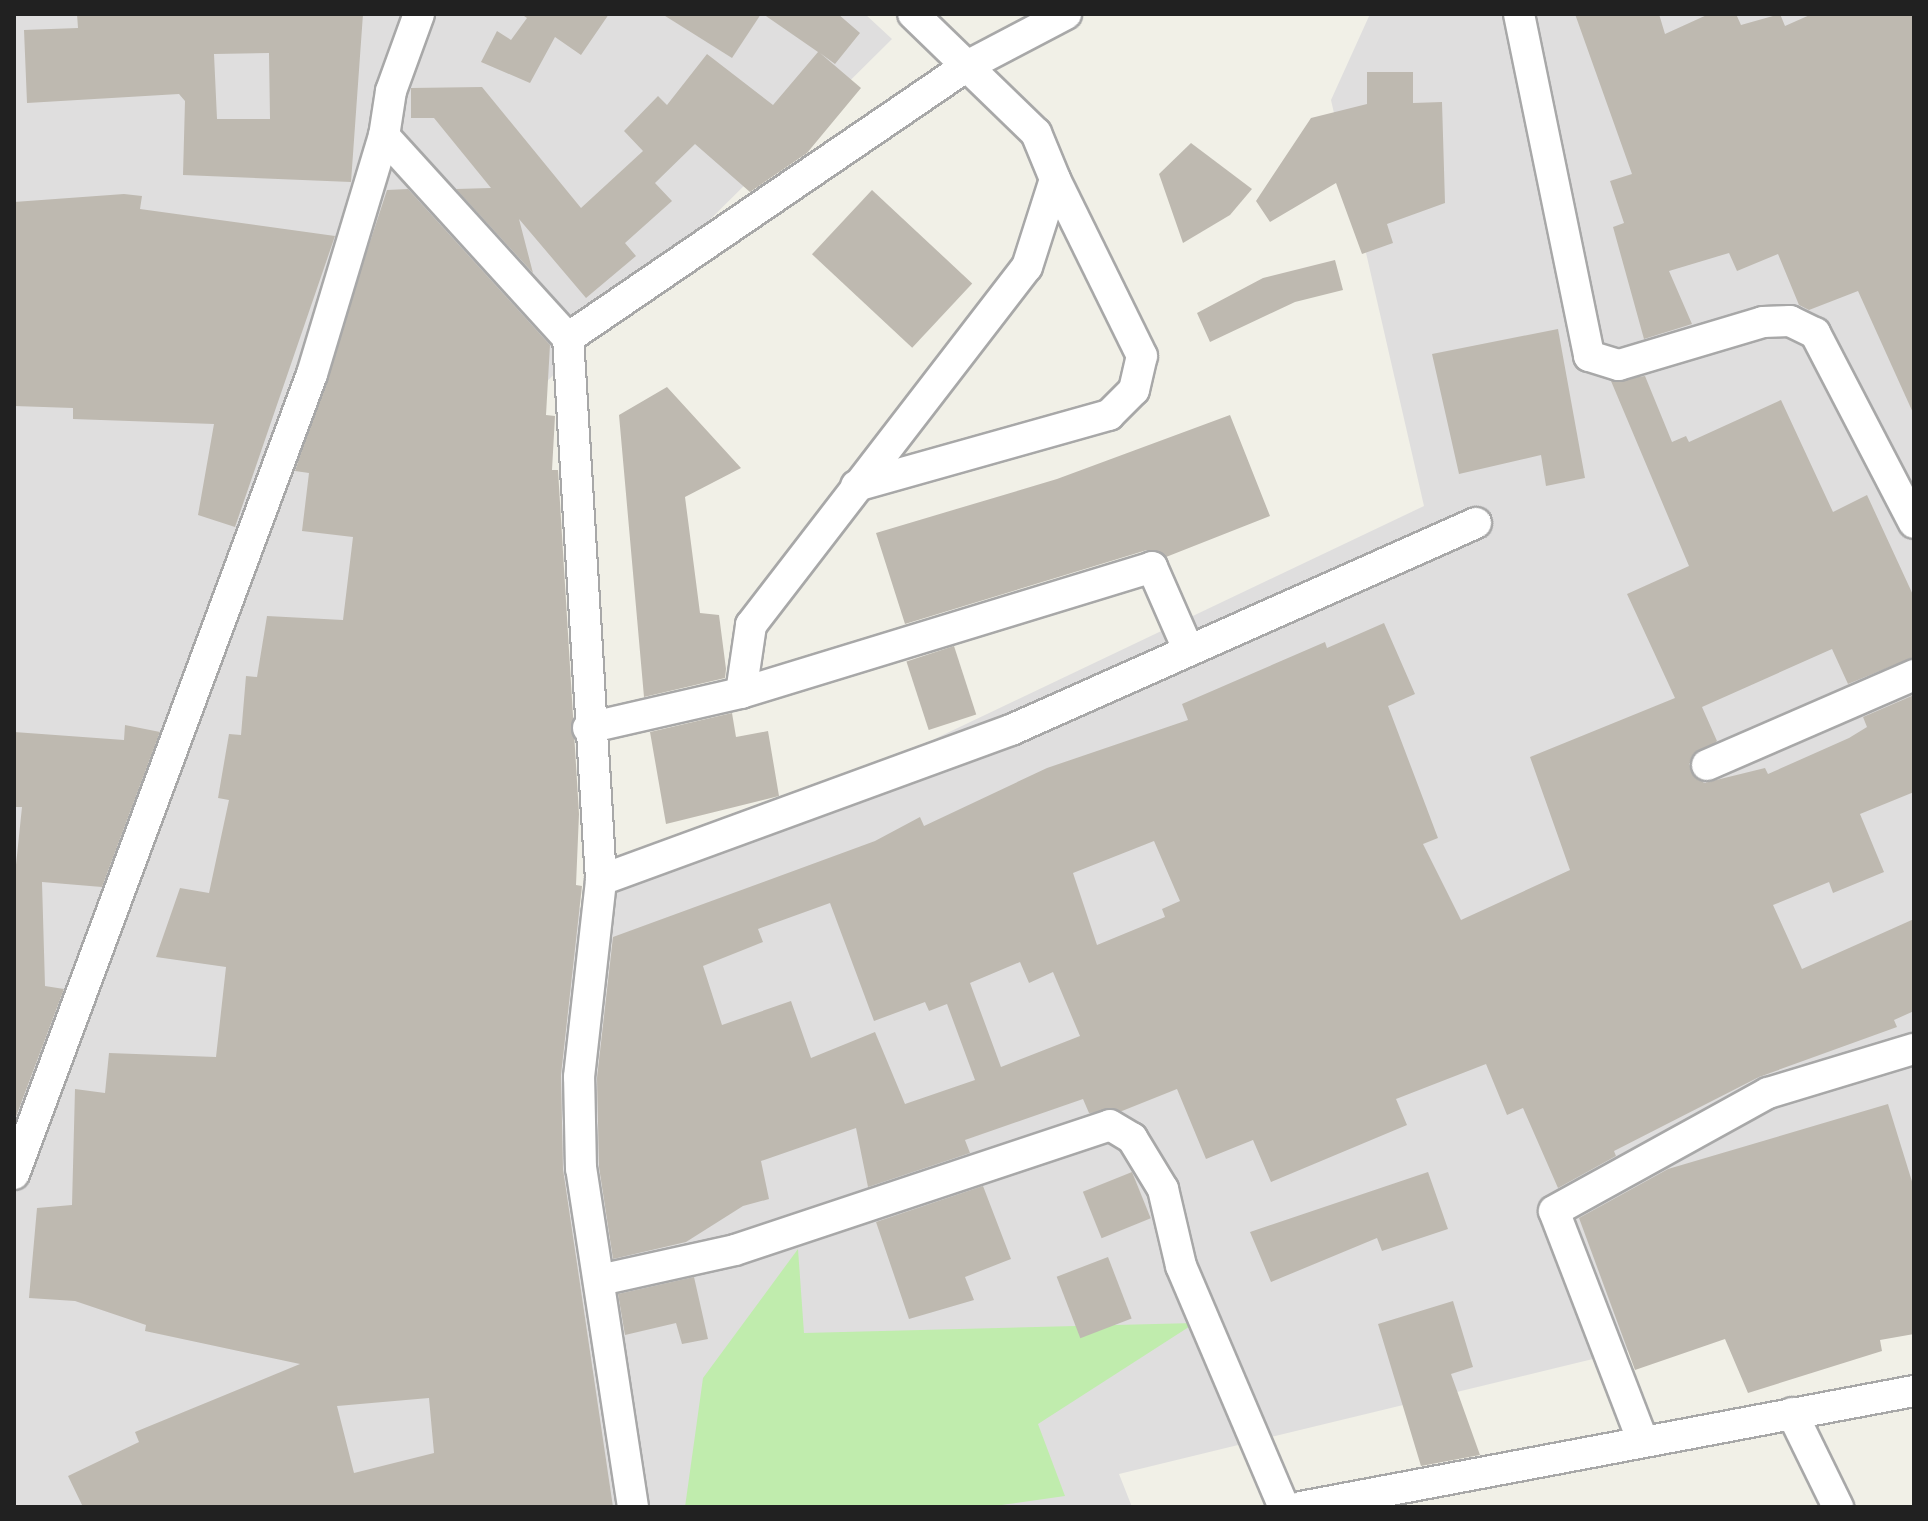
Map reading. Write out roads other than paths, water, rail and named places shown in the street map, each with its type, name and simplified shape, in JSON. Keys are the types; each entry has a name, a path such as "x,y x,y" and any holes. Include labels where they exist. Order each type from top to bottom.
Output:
{"street":[{"path":"14,1174 312,374 384,136 391,91 419,14"},
{"path":"856,486 1109,415 1134,390 1142,356 1055,179 1036,133 913,14"},
{"path":"568,338 967,66 1066,14"},
{"path":"1519,14 1589,356 1619,365 1763,322 1790,321 1815,333 1833,356 1914,523"},
{"path":"384,136 568,338 588,728 601,880 579,1077 581,1169 633,1507"},
{"path":"741,693 751,625 1027,267 1055,179"},
{"path":"601,880 1011,730 1476,523"},
{"path":"588,728 741,693 1152,567 1188,649"},
{"path":"1707,765 1914,675"},
{"path":"1642,1439 1554,1211 1768,1093 1914,1049"},
{"path":"600,1280 735,1250 1110,1125 1132,1138 1163,1189 1181,1266 1284,1507"},
{"path":"1301,1507 1642,1439 1914,1391"},
{"path":"1792,1413 1838,1507"}]}
